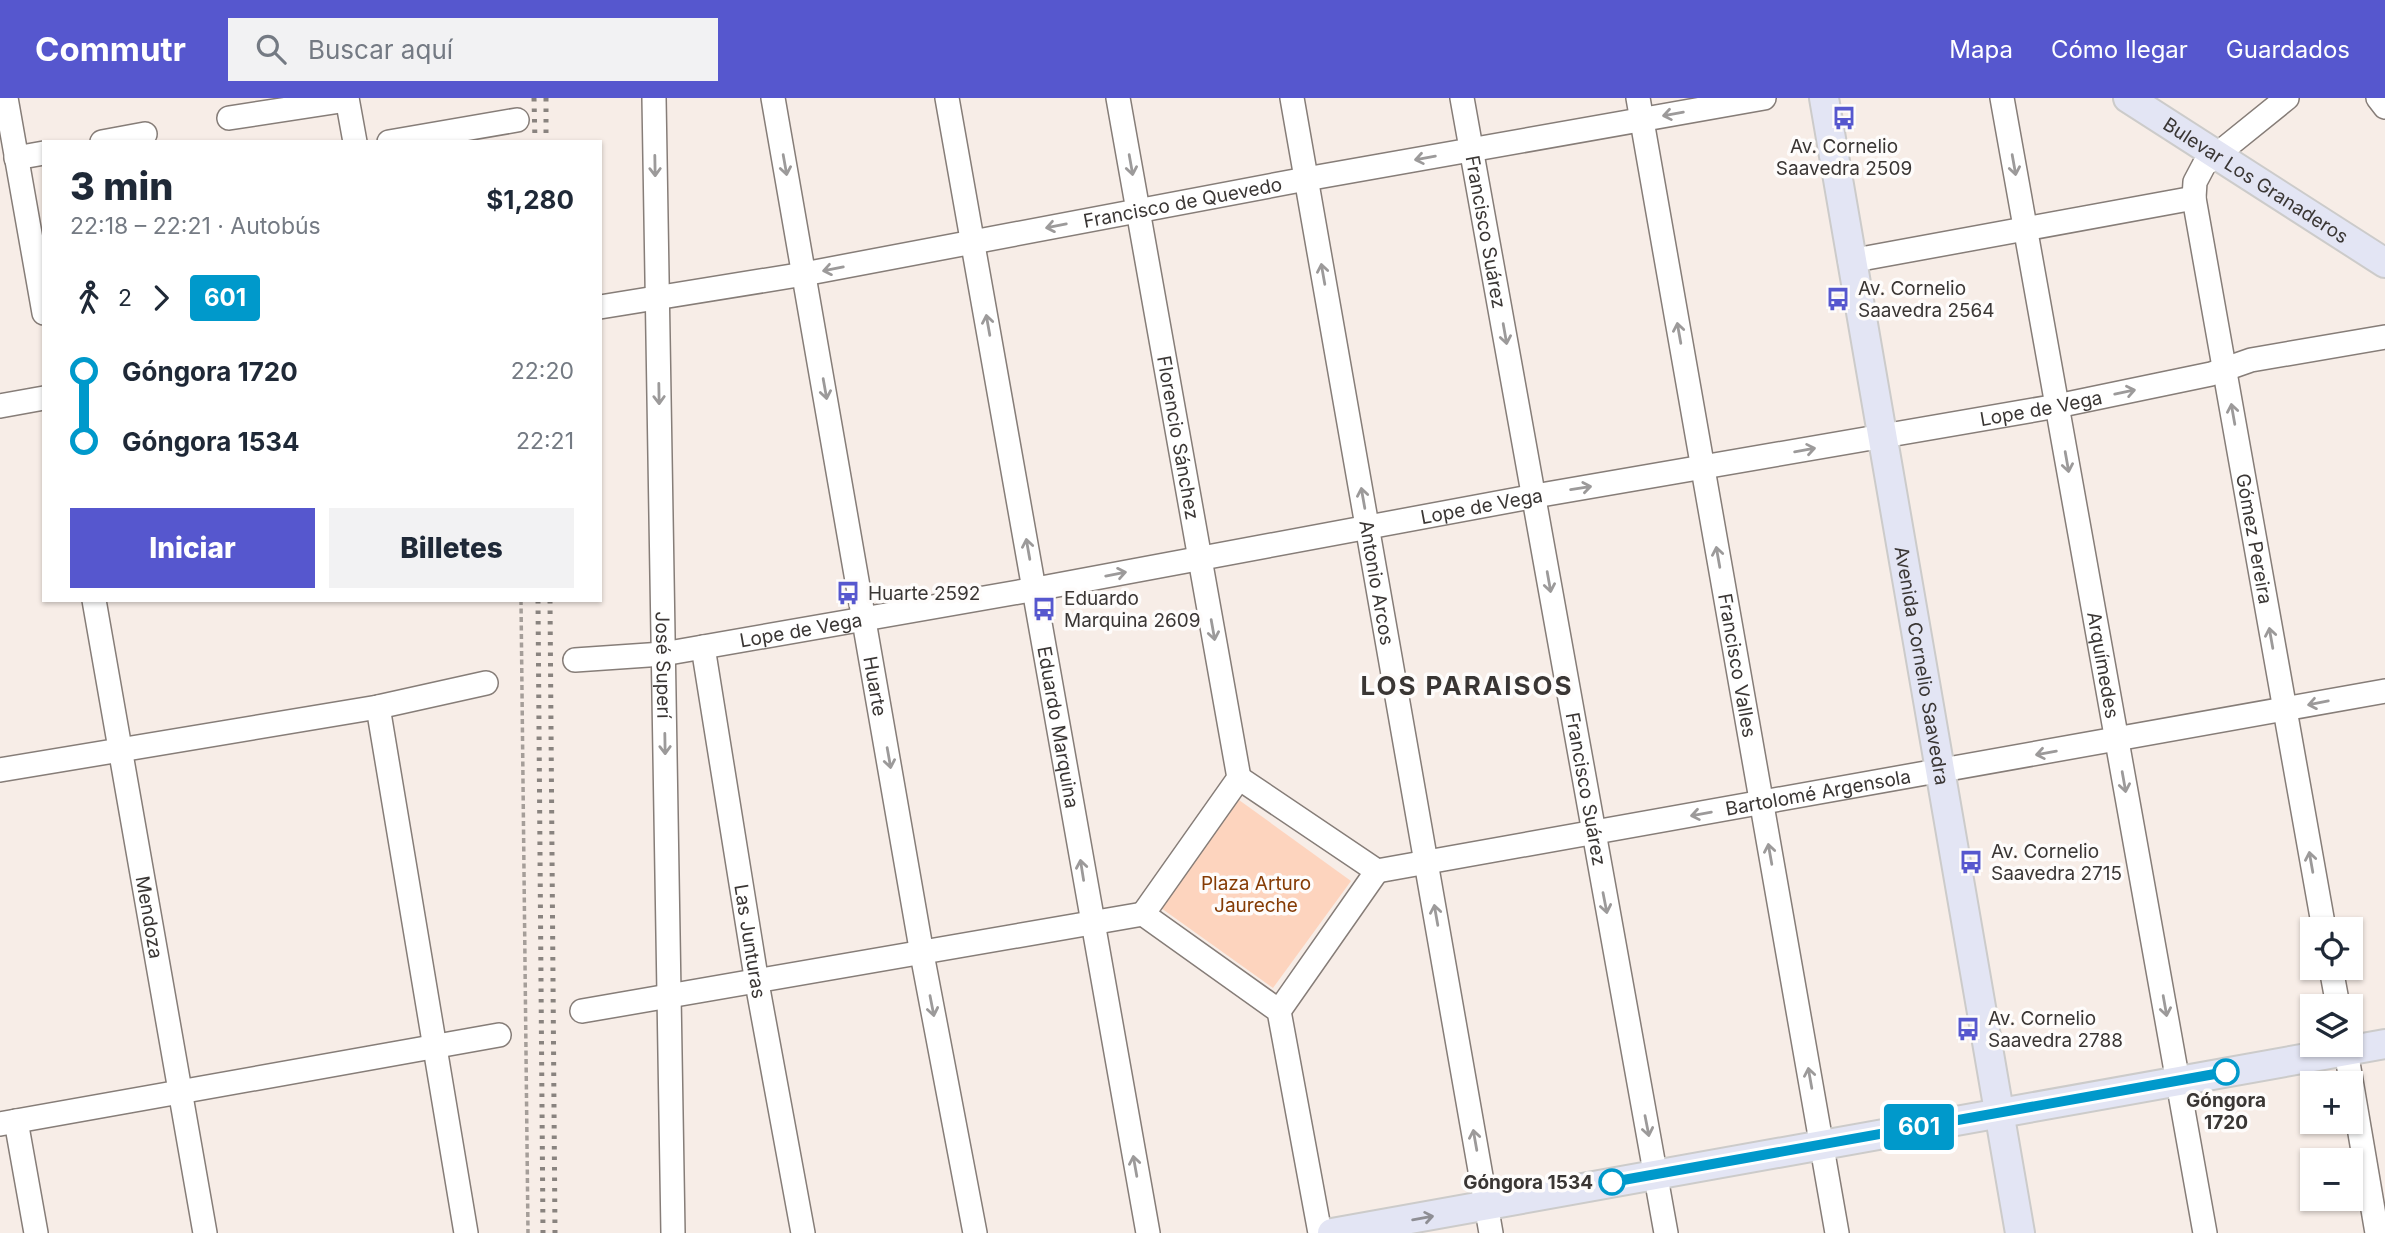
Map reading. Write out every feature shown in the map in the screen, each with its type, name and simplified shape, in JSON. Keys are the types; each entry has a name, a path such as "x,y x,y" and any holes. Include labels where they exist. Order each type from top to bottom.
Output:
{"main road":[{"name":"Avenida Cornelio Saavedra","path":"1824,98 1850,261 2020,1233"},
{"name":"Bulevar Los Granaderos","path":"2128,98 2385,263"},
{"path":"2363,1046 2385,1044"},
{"path":"1332,1233 1489,1220 1656,1173 2300,1057"}],"street":[{"path":"6,98 42,302"},
{"name":"José Superí","path":"654,98 673,1233"},
{"name":"Huarte","path":"773,98 922,954 975,1233"},
{"name":"Eduardo Marquina","path":"947,98 1036,589 1090,922 1148,1233"},
{"name":"Florencio Sánchez","path":"1118,98 1239,778"},
{"name":"Antonio Arcos","path":"1292,98 1489,1220"},
{"name":"Francisco Suárez","path":"1462,98 1666,1233"},
{"name":"Francisco de Quevedo","path":"602,307 658,300 804,274 1471,149 1639,108 1764,98"},
{"name":"Arquímedes","path":"2002,98 2205,1233"},
{"path":"1850,261 2194,198 2199,173 2287,98"},
{"path":"2378,98 2385,107"},
{"path":"229,118 347,99 355,140"},
{"name":"Francisco Valles","path":"1639,108 1836,1233"},
{"path":"401,140 517,120"},
{"path":"113,140 145,134"},
{"path":"16,158 42,153"},
{"name":"Gómez Pereira","path":"2194,198 2322,917"},
{"name":"Lope de Vega","path":"575,660 703,647 1036,589 1535,496 2057,406 2226,370 2251,360 2385,337"},
{"path":"0,406 42,398"},
{"name":"Mendoza","path":"94,602 205,1233"},
{"name":"Las Junturas","path":"703,647 757,983 803,1233"},
{"path":"0,770 378,707 486,683"},
{"name":"Bartolomé Argensola","path":"1377,871 2385,691"},
{"path":"378,707 466,1233"},
{"path":"1143,914 1239,778 1377,871 1279,1011"},
{"path":"582,1011 757,983 1143,914 1279,1011 1320,1233"},
{"path":"36,1233 8,1122 499,1035"},
{"path":"2348,1057 2377,1233"}],"path":[{"path":"522,602 528,1233"}],"green space":[{"name":"Plaza Arturo Jaureche","path":"1239,800 1351,881 1273,988 1161,908"}],"railway":[{"path":"534,98 535,140"},
{"path":"546,98 546,140"},
{"path":"538,602 543,1233"},
{"path":"550,602 555,1233"}],"bus line":[{"name":"601","path":"1612,1182 2226,1072"}],"place":[{"name":"Av. Cornelio Saavedra 2509","path":"1844,118"},
{"name":"Av. Cornelio Saavedra 2564","path":"1838,299"},
{"name":"Huarte 2592","path":"848,593"},
{"name":"Eduardo Marquina 2609","path":"1044,609"},
{"name":"Av. Cornelio Saavedra 2715","path":"1971,862"},
{"name":"Av. Cornelio Saavedra 2788","path":"1968,1029"},
{"name":"Góngora 1720","path":"2226,1072"},
{"name":"Góngora 1534","path":"1612,1182"}],"district":[{"name":"LOS PARAISOS","path":"1467,686"}]}
